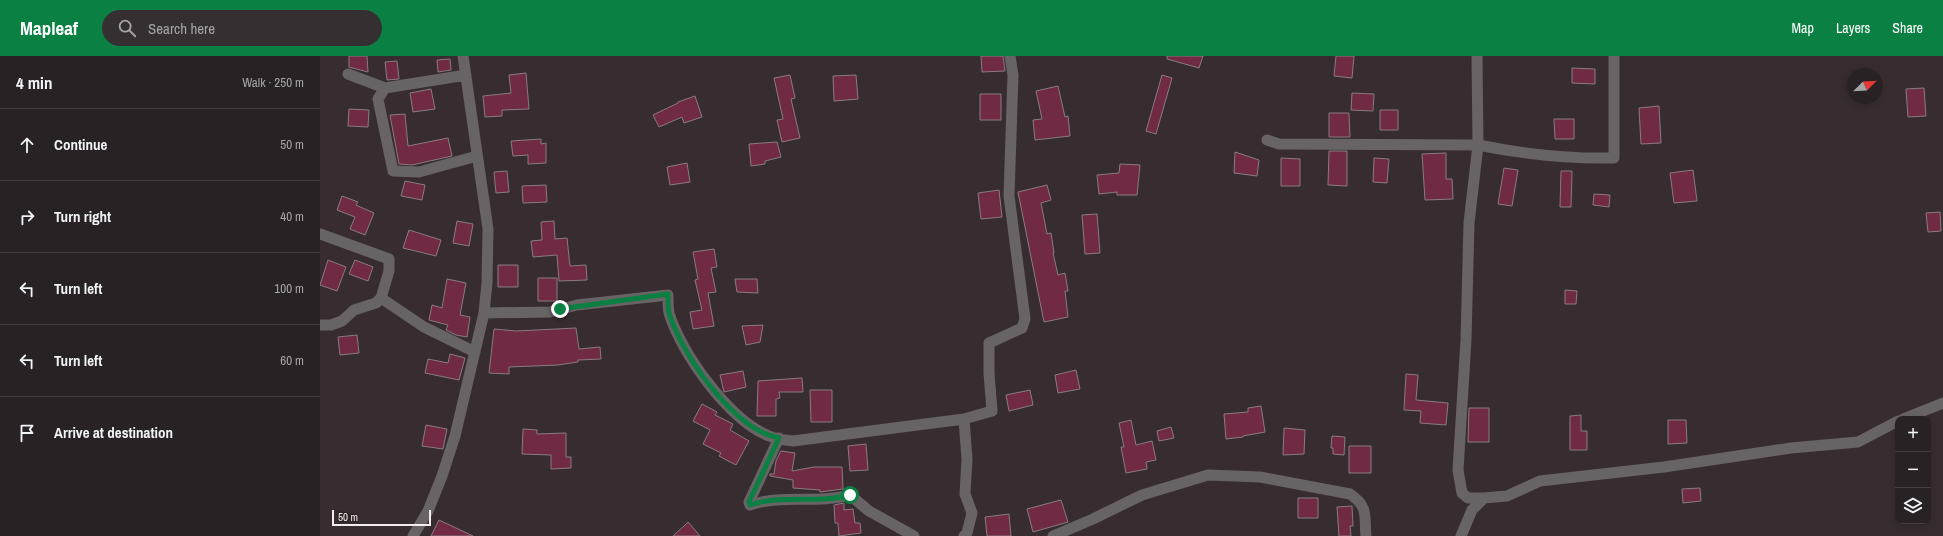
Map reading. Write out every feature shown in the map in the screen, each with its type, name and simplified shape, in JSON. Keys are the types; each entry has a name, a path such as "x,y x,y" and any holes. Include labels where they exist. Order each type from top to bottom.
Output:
{"street":[{"path":"413,536 428,510 456,436 484,313 488,284 488,229 463,56"},
{"path":"484,313 550,312 577,306 668,294 669,312 690,359 730,409 755,429 770,437 793,441 964,419 992,411 989,373 989,343 1022,328 1025,318 1009,196 1013,75 1010,56"},
{"path":"1478,56 1478,145 1469,223 1466,340 1458,470 1462,493 1468,498 1507,496 1540,480 1664,467 1791,448 1858,442 1895,423"},
{"path":"1267,140 1279,144 1478,145 1509,151 1575,159 1614,158 1614,56"},
{"path":"348,74 385,88 466,76"},
{"path":"385,88 378,100 393,171 420,172 477,156"},
{"path":"320,234 389,259 389,271 381,298 376,303 354,310 342,321 331,325 320,325"},
{"path":"381,298 424,327 475,352"},
{"path":"1910,416 1943,403"},
{"path":"964,419 967,459 965,494 972,513 968,535"},
{"path":"779,438 749,502 750,505 766,500 838,498 850,495 869,511 914,536"},
{"path":"1053,536 1093,519 1142,495 1208,475 1260,477 1350,494 1360,500 1364,506 1366,536"},
{"path":"1461,536 1472,510 1484,498"}],"building":[{"path":"349,56 367,56 368,72 349,67"},
{"path":"981,56 1003,56 1005,71 982,72"},
{"path":"1167,56 1203,56 1199,68 1167,59"},
{"path":"1336,56 1354,56 1352,78 1334,76"},
{"path":"450,59 451,70 438,72 437,60"},
{"path":"397,61 399,79 387,80 385,62"},
{"path":"1572,68 1595,69 1595,84 1572,83"},
{"path":"526,73 529,109 502,110 502,116 485,117 483,96 511,93 509,75"},
{"path":"790,75 795,98 791,99 800,138 782,142 777,120 783,119 774,78"},
{"path":"856,75 858,99 834,101 833,76"},
{"path":"1162,75 1172,78 1156,134 1146,131"},
{"path":"1058,86 1065,117 1068,116 1070,136 1035,140 1033,120 1042,119 1036,91"},
{"path":"1924,88 1926,116 1908,117 1906,89"},
{"path":"431,89 435,109 413,112 410,93"},
{"path":"1352,93 1374,94 1373,111 1351,110"},
{"path":"980,94 1001,94 1001,120 980,120"},
{"path":"695,96 702,117 684,123 682,117 659,127 653,115 678,102"},
{"path":"1659,106 1661,143 1641,144 1639,108"},
{"path":"349,109 369,110 368,127 348,126"},
{"path":"1380,110 1398,110 1398,130 1380,130"},
{"path":"1329,113 1349,113 1350,137 1329,137"},
{"path":"405,114 408,146 448,138 452,156 412,165 399,164 390,115"},
{"path":"1554,119 1574,119 1574,139 1555,139"},
{"path":"541,139 541,144 546,143 546,163 528,164 528,155 513,156 511,141"},
{"path":"777,142 781,157 765,161 765,164 751,166 749,144"},
{"path":"1329,151 1347,151 1347,186 1328,185"},
{"path":"1235,152 1259,160 1257,176 1234,173"},
{"path":"1446,153 1446,179 1452,179 1453,199 1425,200 1422,154"},
{"path":"1281,158 1300,159 1300,186 1281,186"},
{"path":"1374,158 1389,159 1387,183 1373,182"},
{"path":"687,163 690,182 670,185 667,167"},
{"path":"1120,164 1140,165 1137,195 1117,195 1117,192 1099,194 1097,175 1119,173"},
{"path":"1504,168 1518,170 1512,206 1498,204"},
{"path":"1693,170 1697,201 1674,203 1670,173"},
{"path":"507,171 509,192 496,193 494,172"},
{"path":"1561,171 1572,171 1571,207 1560,207"},
{"path":"405,181 425,185 422,200 401,196"},
{"path":"546,185 547,202 523,203 522,186"},
{"path":"1047,185 1051,200 1041,203 1047,234 1051,233 1053,253 1058,275 1065,273 1068,291 1065,291 1068,317 1044,322 1018,192"},
{"path":"999,190 1002,217 981,219 978,193"},
{"path":"1594,194 1610,195 1609,207 1593,205"},
{"path":"342,196 358,202 356,205 374,213 365,235 350,229 355,217 337,210"},
{"path":"1940,212 1941,231 1928,232 1926,213"},
{"path":"1097,214 1100,253 1085,254 1082,215"},
{"path":"457,221 473,224 469,246 453,243"},
{"path":"554,221 555,239 567,238 570,266 586,265 587,280 559,281 557,255 533,257 531,241 542,240 541,222"},
{"path":"409,230 441,240 436,256 403,248"},
{"path":"714,249 717,267 711,268 716,292 708,293 714,326 693,329 690,312 702,310 695,280 698,279 693,252"},
{"path":"328,260 346,267 337,291 320,285"},
{"path":"355,260 373,267 368,281 349,274"},
{"path":"498,265 518,265 518,287 498,287"},
{"path":"538,278 557,278 557,301 538,301"},
{"path":"447,279 466,283 460,315 470,317 467,337 456,335 446,330 448,325 429,320 432,305 442,308"},
{"path":"735,279 757,279 758,293 737,292"},
{"path":"1565,290 1577,291 1576,304 1565,304"},
{"path":"763,325 760,342 746,345 742,326"},
{"path":"576,328 579,349 600,347 601,359 578,360 578,362 558,365 509,367 509,374 489,373 494,329 516,331"},
{"path":"357,335 359,353 340,355 338,337"},
{"path":"450,354 465,358 459,380 425,373 428,359 448,363"},
{"path":"1076,370 1080,389 1058,393 1055,375"},
{"path":"743,371 746,387 724,392 720,375"},
{"path":"1406,374 1418,375 1416,400 1448,403 1446,425 1420,423 1421,411 1404,410"},
{"path":"802,378 803,392 779,392 780,398 776,399 776,416 757,416 758,381"},
{"path":"810,390 832,390 832,422 811,422"},
{"path":"1030,390 1033,405 1009,411 1006,395"},
{"path":"702,404 717,412 715,415 733,424 730,430 749,441 736,465 719,456 721,453 703,444 710,430 693,421"},
{"path":"1261,406 1265,432 1226,439 1224,414 1248,412 1248,408"},
{"path":"1469,408 1489,408 1489,442 1468,442"},
{"path":"1581,415 1581,431 1587,431 1587,450 1570,450 1570,416"},
{"path":"1131,420 1136,445 1152,441 1156,460 1146,462 1147,469 1126,473 1121,447 1124,447 1119,423"},
{"path":"1668,420 1686,420 1687,443 1668,444"},
{"path":"426,425 447,429 443,449 422,446"},
{"path":"1171,427 1174,438 1159,441 1157,431"},
{"path":"1284,428 1305,430 1304,454 1283,455"},
{"path":"523,429 537,430 537,434 566,433 566,457 571,457 571,468 551,469 551,455 522,454"},
{"path":"1332,436 1345,437 1344,455 1333,454 1333,448 1331,448"},
{"path":"866,444 868,470 850,471 848,446"},
{"path":"1349,446 1371,446 1371,473 1349,473"},
{"path":"781,451 795,453 792,471 814,467 842,467 843,489 820,492 820,490 793,488 793,480 770,476 770,474 774,474 776,461"},
{"path":"1700,488 1701,501 1683,503 1682,489"},
{"path":"1298,498 1318,498 1318,518 1298,518"},
{"path":"1061,500 1068,522 1033,532 1027,509"},
{"path":"844,503 844,510 853,509 855,523 860,523 861,533 839,536 838,523 835,523 834,505"},
{"path":"1352,506 1353,526 1350,526 1351,536 1339,536 1337,507"},
{"path":"1009,514 1011,536 987,536 985,517"},
{"path":"439,520 473,536 431,536"},
{"path":"688,522 700,536 673,536 684,526"}],"route":[{"path":"560,309 668,294 669,312 690,359 730,409 755,429 770,437 779,438 749,502 750,505 766,500 838,498 850,495"}]}
